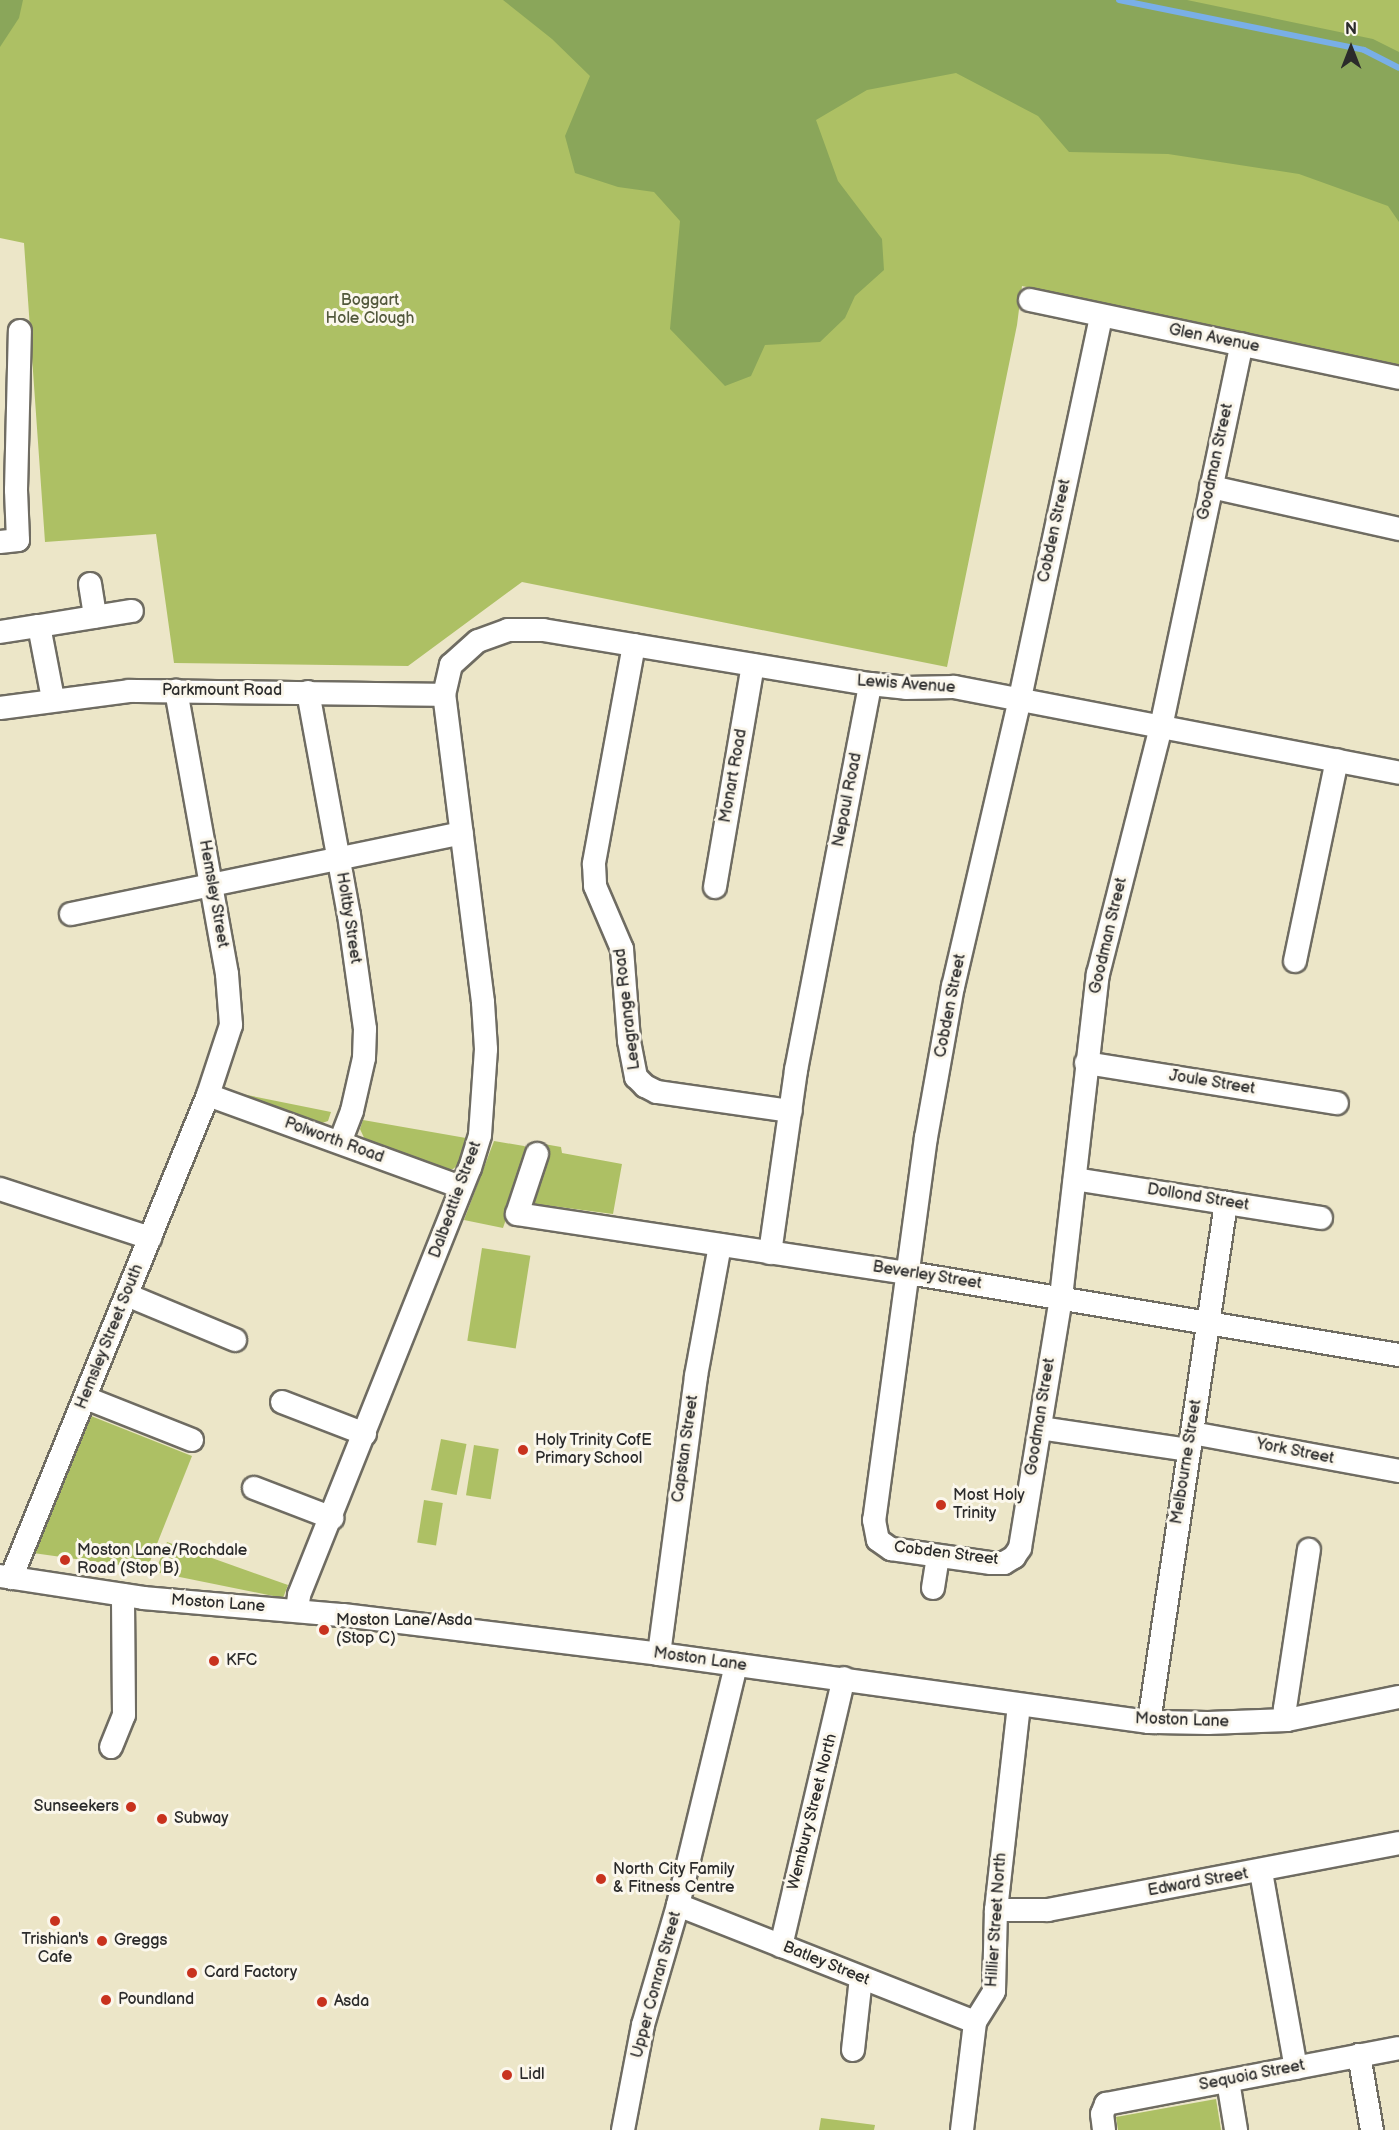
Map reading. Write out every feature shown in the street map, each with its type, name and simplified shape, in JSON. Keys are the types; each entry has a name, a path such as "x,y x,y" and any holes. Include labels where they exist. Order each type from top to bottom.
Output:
{"street":[{"name":"Glen Avenue","path":"1030,300 1101,317 1242,344 1399,378"},
{"name":"Cobden Street","path":"1022,1536 1020,1548 1014,1557 1004,1563 891,1549 883,1546 875,1532 876,1493 909,1273 926,1137 953,986 1020,699 1101,317"},
{"path":"9,541 16,490 20,332"},
{"name":"Goodman Street","path":"1022,1536 1060,1298 1098,974 1161,727 1242,344"},
{"path":"1211,488 1399,529"},
{"path":"90,584 94,617"},
{"path":"0,632 132,611"},
{"path":"39,626 53,699"},
{"name":"Lewis Avenue","path":"444,695 451,666 478,641 508,630 543,630 870,684 906,688 954,687 1399,772"},
{"name":"Leegrange Road","path":"634,645 594,864 595,886 622,949 629,1041 636,1077 645,1086 657,1092 791,1112"},
{"name":"Monart Road","path":"715,887 753,665"},
{"name":"Nepaul Road","path":"770,1252 791,1112 870,684"},
{"name":"Parkmount Road","path":"0,708 53,699 129,691 444,695"},
{"name":"Hemsley Street","path":"176,691 227,974 231,1025 208,1095"},
{"name":"Holtby Street","path":"308,692 338,857 365,1029 364,1058 352,1111 340,1142"},
{"name":"Dalbeattie Street","path":"297,1610 299,1595 332,1518 470,1168 480,1135 486,1049 444,695"},
{"path":"1295,961 1337,760"},
{"path":"71,914 210,883 462,833"},
{"name":"Joule Street","path":"1086,1063 1337,1103"},
{"name":"Polworth Road","path":"208,1095 461,1187"},
{"name":"Hemsley Street South","path":"6,1577 86,1398 208,1095"},
{"name":"Beverley Street","path":"537,1154 517,1214 909,1273 1399,1355"},
{"name":"Dollond Street","path":"1075,1179 1321,1218"},
{"path":"0,1189 150,1238"},
{"name":"Melbourne Street","path":"1149,1722 1226,1203"},
{"name":"Capstan Street","path":"659,1654 696,1376 720,1245"},
{"path":"127,1295 235,1340"},
{"path":"86,1398 192,1440"},
{"path":"282,1402 365,1434"},
{"name":"York Street","path":"1040,1428 1190,1441 1399,1471"},
{"path":"254,1488 332,1518"},
{"path":"1287,1720 1285,1708 1309,1550"},
{"path":"933,1588 938,1556"},
{"name":"Moston Lane","path":"6,1577 123,1595 297,1610 659,1654 1149,1722 1208,1724 1287,1720 1399,1697"},
{"path":"111,1747 124,1715 123,1595"},
{"name":"Upper Conran Street","path":"622,2130 643,2025 678,1905 736,1665"},
{"name":"Wembury Street North","path":"781,1946 844,1678"},
{"name":"Hillier Street North","path":"962,2130 975,2022 994,1991 996,1910 1019,1705"},
{"name":"Edward Street","path":"996,1910 1048,1910 1261,1872 1399,1843"},
{"path":"1261,1872 1296,2068"},
{"name":"Batley Street","path":"678,1905 975,2022"},
{"path":"853,2050 861,1978"},
{"name":"Sequoia Street","path":"1104,2130 1102,2114 1106,2104 1399,2048"},
{"path":"1359,2055 1372,2130"},
{"path":"1228,2081 1236,2130"}],"green space":[{"name":"Boggart Hole Clough","path":"0,0 1399,0 1399,365 1022,286 1017,325 947,667 522,582 408,666 174,663 156,534 45,542 24,243 0,238"},
{"path":"0,0 23,0 19,18 0,47"},
{"path":"503,0 1187,0 1373,39 1399,52 1399,222 1388,206 1299,174 1168,154 1069,152 1038,116 956,73 867,90 816,120 838,181 882,239 884,270 855,296 845,318 820,342 765,345 751,376 725,386 670,329 680,221 654,192 618,187 575,173 565,136 590,76 552,39"},
{"path":"232,1092 331,1112 328,1121 316,1125"},
{"path":"363,1120 466,1138 458,1165 453,1169 447,1169 366,1142 360,1129"},
{"path":"494,1141 530,1149 503,1228 464,1220"},
{"path":"544,1144 561,1147 562,1153 622,1164 613,1214 529,1203"},
{"path":"482,1248 530,1256 516,1349 467,1341"},
{"path":"91,1416 192,1456 147,1569 33,1553"},
{"path":"441,1439 467,1444 457,1495 431,1490"},
{"path":"474,1445 499,1449 491,1499 466,1495"},
{"path":"424,1500 443,1503 436,1545 417,1542"},
{"path":"167,1542 288,1585 283,1598 155,1572"},
{"path":"1216,2099 1221,2130 1118,2130 1116,2117"},
{"path":"821,2118 875,2125 874,2130 819,2130"}],"waterway":[{"path":"1119,0 1364,50 1399,68"}],"place":[{"name":"Holy Trinity CofE Primary School","path":"523,1450"},
{"name":"Most Holy Trinity","path":"941,1505"},
{"name":"Moston Lane/Rochdale Road (Stop B)","path":"65,1560"},
{"name":"Moston Lane/Asda (Stop C)","path":"324,1630"},
{"name":"KFC","path":"214,1661"},
{"name":"Sunseekers","path":"131,1807"},
{"name":"Subway","path":"162,1819"},
{"name":"North City Family & Fitness Centre","path":"601,1879"},
{"name":"Trishian's Cafe","path":"55,1921"},
{"name":"Greggs","path":"102,1941"},
{"name":"Card Factory","path":"192,1973"},
{"name":"Poundland","path":"106,2000"},
{"name":"Asda","path":"322,2002"},
{"name":"Lidl","path":"507,2075"}]}
